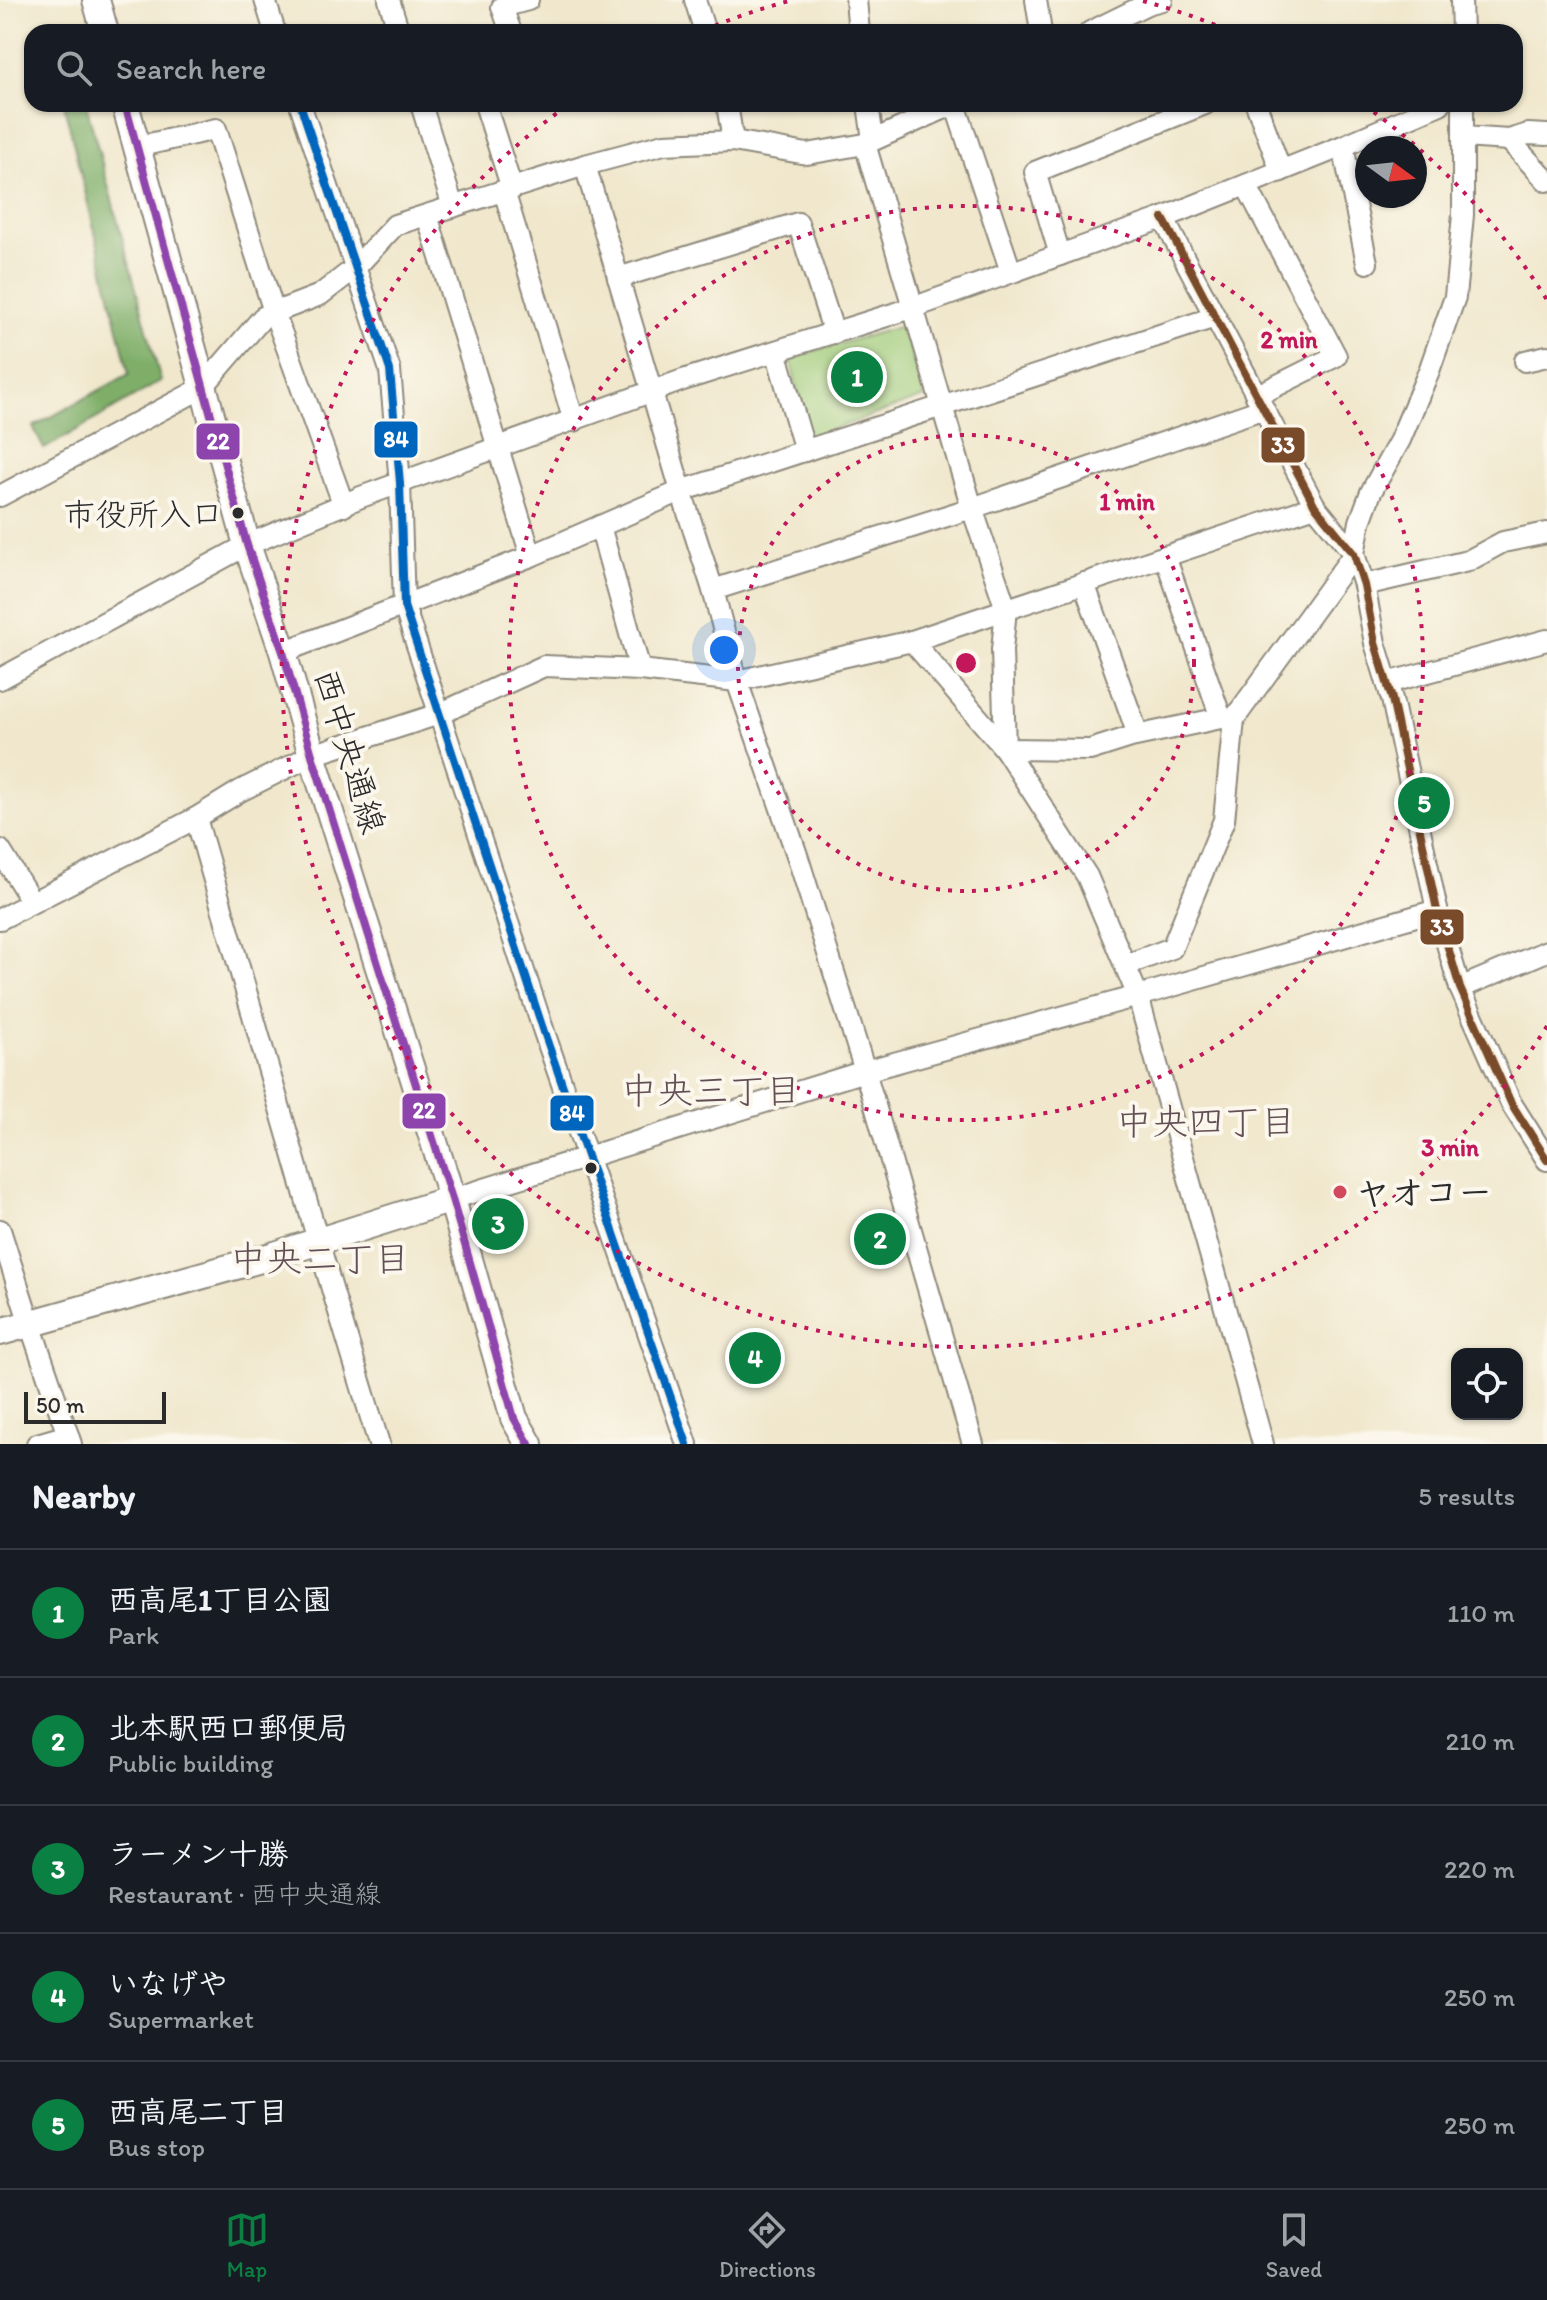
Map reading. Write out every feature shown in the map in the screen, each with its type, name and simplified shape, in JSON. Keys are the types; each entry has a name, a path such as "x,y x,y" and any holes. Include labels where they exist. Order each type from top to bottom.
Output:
{"street":[{"path":"96,0 103,24"},
{"path":"265,0 272,24"},
{"path":"389,0 396,24"},
{"path":"508,24 502,7 528,0"},
{"path":"695,0 702,24"},
{"path":"856,0 858,24"},
{"path":"1036,0 1040,24"},
{"path":"1461,0 1462,24"},
{"path":"1106,24 1152,1"},
{"name":"西中央通線","path":"127,112 247,545 452,1199 514,1418 529,1444"},
{"path":"303,112 390,370 400,483 404,606 544,1032 687,1444"},
{"path":"423,112 453,207"},
{"path":"487,112 574,421"},
{"path":"728,112 733,141"},
{"path":"868,112 869,142 912,308 1006,609 1002,650 1005,749"},
{"path":"0,496 202,388 263,317 320,295 355,268 395,225 585,165 664,144 733,141 807,154 869,142 936,112"},
{"path":"957,112 1011,272"},
{"path":"1060,255 1035,172 1185,112"},
{"path":"1259,112 1281,171"},
{"path":"0,679 247,545 400,483 651,392 912,308 1163,218 1422,112"},
{"path":"1005,749 1090,750 1138,735 1228,718 1354,554 1360,522 1371,492 1400,440 1455,297 1463,215 1463,112"},
{"path":"136,147 216,129 274,312 344,506"},
{"path":"1463,137 1509,140 1528,134 1547,135"},
{"path":"1509,140 1547,181"},
{"path":"1343,146 1367,263"},
{"path":"585,165 713,590 737,681 798,858 865,1071 973,1444"},
{"path":"713,590 972,508 1259,402 1336,356 1246,185"},
{"path":"427,215 531,556"},
{"path":"1163,218 1315,506 1354,554 1387,683 1437,910 1460,988 1511,1103 1547,1160"},
{"path":"618,278 798,223 834,333"},
{"path":"283,652 531,556 681,491 1215,317"},
{"path":"776,351 805,451"},
{"path":"1525,361 1547,356"},
{"path":"0,919 312,755 439,714 544,666 640,670 737,681 912,641 1315,506"},
{"path":"600,526 640,670"},
{"path":"1364,585 1468,561 1503,542 1547,533"},
{"path":"1126,965 1172,948 1224,820 1228,718 1165,556"},
{"path":"1084,583 1138,735"},
{"path":"1387,683 1547,640"},
{"path":"912,641 1005,749 1087,876 1126,965 1138,996 1263,1444"},
{"path":"196,818 379,1444"},
{"path":"0,850 32,902"},
{"path":"0,1332 319,1242 588,1155 865,1071 1437,910"},
{"path":"1460,988 1547,951"},
{"path":"0,1230 70,1440 37,1444"},
{"path":"512,1444 514,1418"}],"green space":[{"path":"66,112 88,112 161,381 44,449 33,427 129,374"},
{"path":"902,326 925,397 808,438 790,358"}],"transit line":[{"name":"22","path":"127,112 247,545 452,1199 514,1418 529,1444"},
{"name":"84","path":"303,112 390,370 400,483 404,606 544,1032 687,1444"},
{"name":"33","path":"1163,218 1315,506 1354,554 1392,699 1437,910 1460,988 1511,1103 1547,1160"}],"place":[{"name":"西高尾1丁目公園","path":"857,377"},
{"name":"市役所入口","path":"238,513"},
{"name":"西高尾二丁目","path":"1424,803"},
{"name":"ヤオコー","path":"1340,1192"},
{"name":"ラーメン十勝","path":"498,1224"},
{"name":"北本駅西口郵便局","path":"880,1239"},
{"name":"いなげや","path":"755,1358"}],"district":[{"name":"中央三丁目","path":"711,1090"},
{"name":"中央四丁目","path":"1206,1121"},
{"name":"中央二丁目","path":"320,1258"}]}
